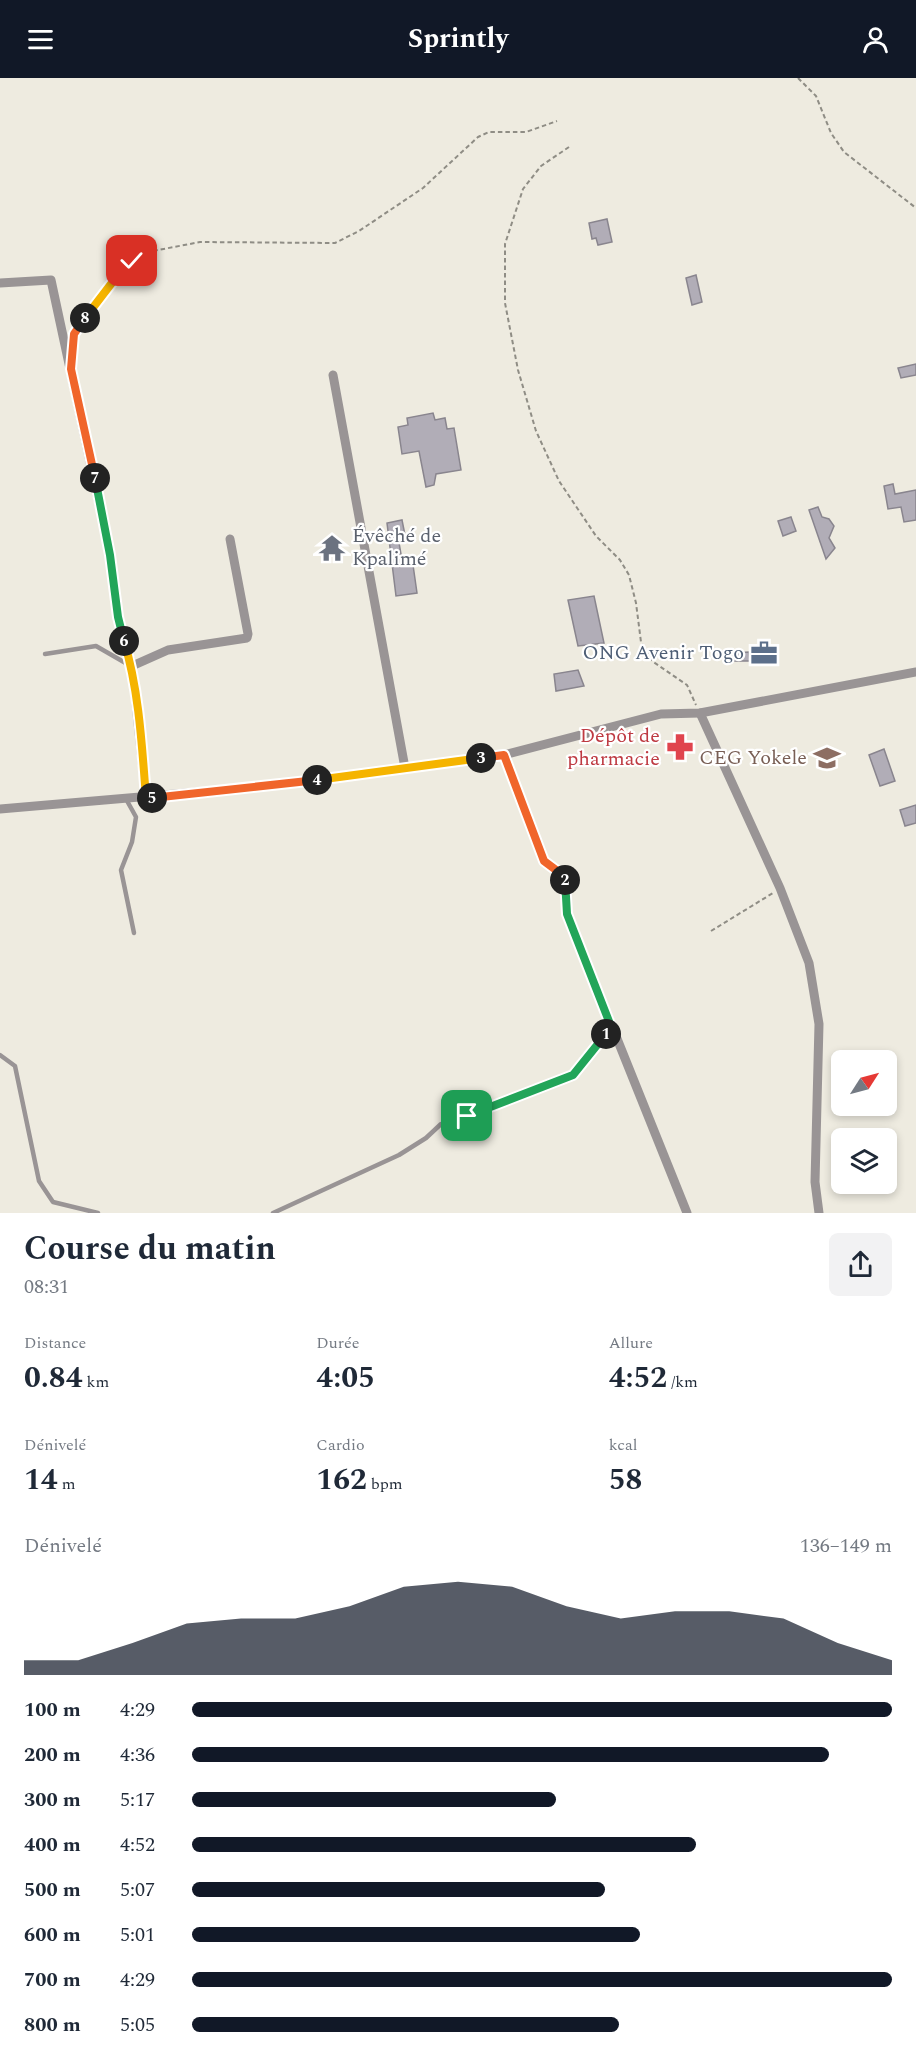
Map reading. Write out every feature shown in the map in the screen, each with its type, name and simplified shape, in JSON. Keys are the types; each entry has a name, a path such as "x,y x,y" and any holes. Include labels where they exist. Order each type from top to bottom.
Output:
{"street":[{"path":"0,283 51,280 106,532 118,617 132,666 146,798"},
{"path":"333,375 405,768"},
{"path":"132,666 168,650 247,638 230,539"},
{"path":"0,809 146,798 504,755 661,714 700,713 916,672"},
{"path":"700,713 780,888 809,963 819,1024 815,1182 819,1213"},
{"path":"504,755 544,861 563,877 566,884 567,914 687,1213"}],"lane":[{"path":"45,654 96,646 132,666"},
{"path":"126,799 136,817 130,850 121,870 134,933"},
{"path":"273,1213 399,1155 426,1138 441,1124 546,1087 573,1075 612,1029"},
{"path":"0,1055 15,1066 39,1181 53,1202 98,1213"},
{"path":"288,1207 290,1213"}],"path":[{"path":"798,78 816,96 831,133 844,152 916,208"},
{"path":"73,346 74,334 121,271 132,261 153,251 200,242 335,243 359,231 423,188 478,136 489,132 526,132 557,121"},
{"path":"569,147 541,166 523,189 505,244 505,303 518,370 536,431 559,481 596,536 620,560 628,575 636,603 641,642 652,661 687,685 700,713"},
{"path":"711,931 780,888"}],"building":[{"path":"607,219 612,242 598,245 596,238 592,239 589,223"},
{"path":"696,275 702,302 692,305 686,278"},
{"path":"916,364 916,375 901,378 898,368"},
{"path":"433,413 435,420 445,418 447,429 454,428 461,470 436,474 434,485 426,487 419,451 402,454 398,427 408,425 407,418"},
{"path":"893,484 895,494 916,490 916,520 904,522 901,507 888,509 884,486"},
{"path":"818,507 822,517 829,519 834,526 829,538 835,548 826,559 809,510"},
{"path":"791,517 796,531 783,536 778,521"},
{"path":"402,520 405,535 398,537 402,560 412,558 417,593 396,596 387,523"},
{"path":"594,596 604,643 578,646 568,600"},
{"path":"749,652 750,661 732,661 732,653"},
{"path":"578,670 584,686 556,691 554,674"},
{"path":"884,749 895,781 880,786 869,755"},
{"path":"916,805 916,823 905,826 900,810"}],"place":[{"name":"Évêché de Kpalimé","path":"332,548"},
{"name":"ONG Avenir Togo","path":"764,653"},
{"name":"Dépôt de pharmacie","path":"680,747"},
{"name":"CEG Yokele","path":"827,758"}],"route":[{"path":"132,261 107,288 74,334 71,369 110,555 118,617 132,666 132,686 139,716 146,798 267,786 504,755 544,861 550,868 560,873 566,884 567,914 612,1029 599,1041 573,1075 467,1116"}]}
